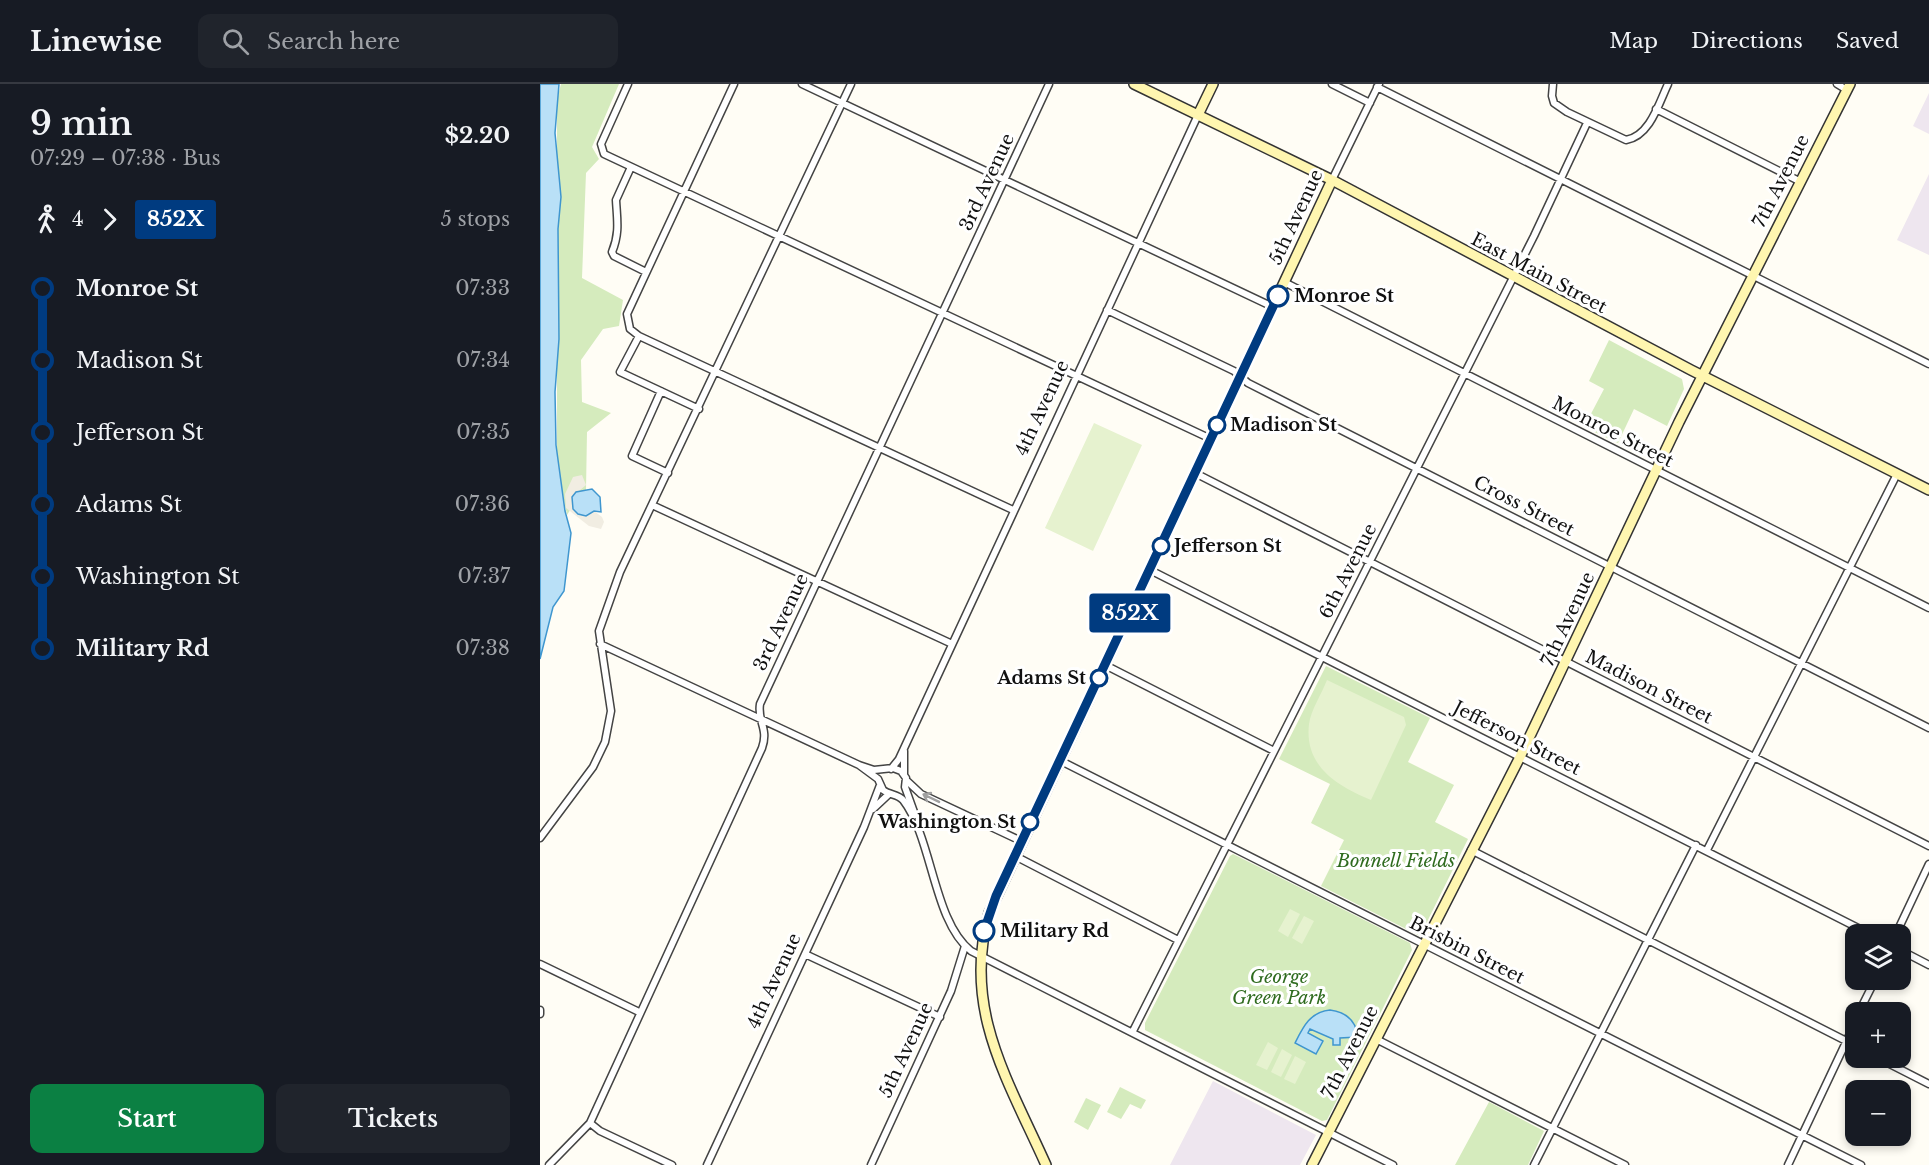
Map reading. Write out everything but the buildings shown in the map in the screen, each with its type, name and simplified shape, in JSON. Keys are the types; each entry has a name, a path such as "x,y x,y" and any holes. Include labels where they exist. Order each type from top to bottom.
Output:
{"main road":[{"name":"East Main Street","path":"1134,84 1332,180 1512,278 1929,490"},
{"name":"4th Avenue","path":"1198,116 1213,84"},
{"name":"7th Avenue","path":"1312,1165 1520,757 1751,276 1849,87"},
{"name":"5th Avenue","path":"1046,1165 999,1059 980,995 980,956 989,913 1332,180"}],"street":[{"path":"628,84 600,148 604,154 942,315 1210,439"},
{"path":"734,84 627,314 630,329 639,336 1013,510"},
{"path":"802,84 1273,307"},
{"path":"540,838 593,767 606,742 611,711 600,644 599,631 602,615 851,84"},
{"name":"3rd Avenue","path":"549,1165 590,1122 762,748 766,731 760,704 1049,84"},
{"path":"1332,84 1370,103"},
{"path":"1553,84 1551,89 1554,103 1620,140 1634,139 1646,128 1668,84"},
{"path":"1837,84 1849,87"},
{"path":"1378,86 1929,364"},
{"name":"5th Avenue","path":"1332,180 1378,86"},
{"path":"1656,109 1799,181"},
{"name":"4th Avenue","path":"889,769 903,748 1198,116"},
{"name":"6th Avenue","path":"1132,1031 1562,179 1587,123"},
{"path":"631,167 616,200 619,210 618,238 612,252 614,256 646,272"},
{"name":"Monroe Street","path":"1284,282 1929,608"},
{"name":"Cross Street","path":"1107,310 1929,728"},
{"path":"639,336 620,372 699,409"},
{"path":"661,391 632,456 668,473"},
{"name":"Madison Street","path":"1195,473 1929,846"},
{"path":"1707,850 1897,474"},
{"path":"652,505 950,644"},
{"name":"Jefferson Street","path":"1150,570 1851,924"},
{"path":"600,644 859,765 891,794 904,801 913,818 948,916 965,946 980,956 1393,1165"},
{"path":"1105,665 1274,751"},
{"name":"4th Avenue","path":"903,748 905,781 914,812 913,818"},
{"name":"Brisbin Street","path":"1059,760 1861,1165"},
{"path":"859,765 897,769 905,781 921,794 1021,841"},
{"path":"880,784 889,769"},
{"path":"891,794 899,793 905,781"},
{"name":"4th Avenue","path":"706,1165 871,812 880,784"},
{"name":"4th Avenue","path":"871,812 891,794"},
{"path":"1534,1165 1696,845"},
{"path":"1471,850 1845,1040"},
{"path":"1015,856 1179,940"},
{"path":"1901,924 1929,864"},
{"name":"5th Avenue","path":"871,1165 940,1017 955,982 965,946"},
{"path":"805,954 940,1017"},
{"path":"1911,956 1929,965"},
{"path":"540,965 639,1012"},
{"path":"1376,1039 1625,1165"},
{"path":"1788,1165 1845,1043"},
{"path":"1898,1068 1929,1084"},
{"path":"590,1122 600,1131 672,1165"}],"shaded area":[{"path":"1929,93 1929,134 1913,126"},
{"path":"1929,174 1929,255 1897,240"},
{"path":"582,475 586,485 572,497 588,513 594,511 602,517 604,522 601,529 589,526 566,508 565,494 573,477"},
{"path":"1213,1081 1316,1135 1300,1165 1170,1165"}],"green space":[{"path":"561,84 619,84 592,147 599,159 586,173 582,278 623,300 619,326 603,329 581,360 582,402 611,413 587,432 586,490 581,493 567,515 557,464 557,100"},
{"path":"1609,340 1682,379 1684,389 1667,426 1634,409 1618,443 1584,427 1604,389 1589,381"},
{"path":"1094,423 1142,445 1093,551 1045,528"},
{"name":"Bonnell Fields","path":"1326,666 1430,718 1408,762 1454,785 1435,822 1468,839 1420,936 1321,886 1344,840 1311,823 1330,784 1279,759"},
{"path":"1327,680 1404,717 1406,725 1371,800 1335,781 1317,763 1312,752 1309,739 1310,719"},
{"name":"George Green Park","path":"1233,854 1410,943 1412,950 1327,1120 1322,1121 1145,1030 1145,1023"},
{"path":"1290,909 1300,914 1288,937 1278,931"},
{"path":"1304,916 1314,921 1302,944 1292,938"},
{"path":"1268,1042 1278,1048 1267,1070 1256,1065"},
{"path":"1282,1049 1292,1055 1281,1077 1271,1072"},
{"path":"1295,1056 1306,1062 1295,1084 1284,1079"},
{"path":"1120,1087 1146,1100 1141,1109 1130,1104 1121,1119 1107,1112"},
{"path":"1086,1098 1101,1105 1088,1130 1074,1122"},
{"path":"1489,1102 1544,1131 1528,1165 1455,1165"}],"water":[{"path":"540,84 559,84 555,133 561,197 558,229 559,339 555,392 556,445 565,511 571,533 564,591 553,607 540,659"},
{"path":"592,489 600,497 601,512 594,511 586,516 578,514 573,509 572,497 576,492"},
{"path":"1330,1010 1349,1018 1355,1026 1358,1037 1340,1038 1340,1045 1333,1045 1333,1039 1310,1029 1308,1033 1323,1041 1316,1054 1295,1043 1312,1017"}],"bus line":[{"name":"852X","path":"984,931 996,896 1278,296"}],"place":[{"name":"Monroe St","path":"1278,296"},
{"name":"Madison St","path":"1217,425"},
{"name":"Jefferson St","path":"1161,546"},
{"name":"Adams St","path":"1099,678"},
{"name":"Washington St","path":"1030,822"},
{"name":"Military Rd","path":"984,931"}]}
